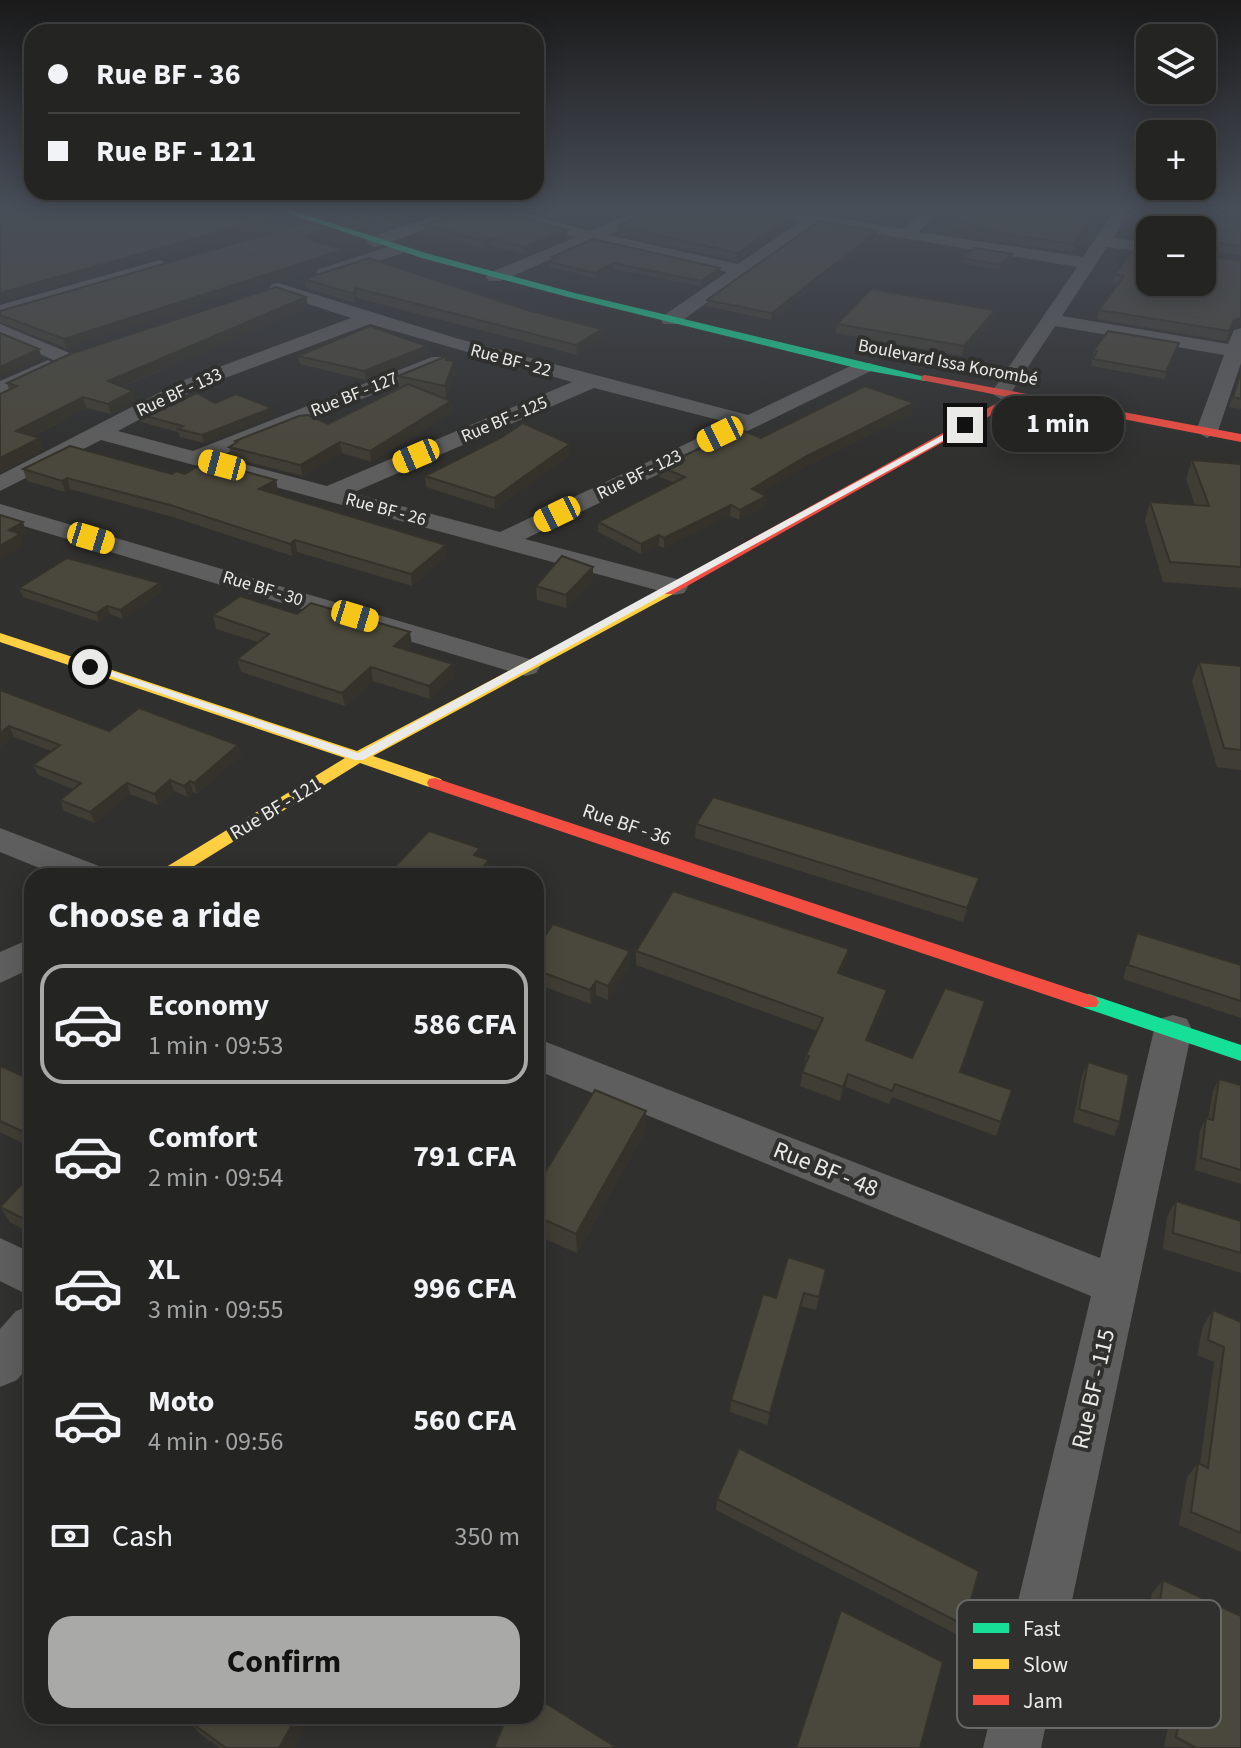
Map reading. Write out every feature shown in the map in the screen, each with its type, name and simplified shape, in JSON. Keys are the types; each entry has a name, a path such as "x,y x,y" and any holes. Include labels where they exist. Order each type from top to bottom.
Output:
{"street":[{"path":"0,311 68,292"},
{"name":"Rue BF - 22","path":"272,292 469,349 747,421"},
{"name":"Boulevard Issa Korombé","path":"554,292 864,367 1241,438"},
{"path":"670,320 710,292"},
{"path":"1009,394 1049,319 1068,292"},
{"name":"Rue BF - 133","path":"0,484 191,384 367,319"},
{"path":"1049,319 1238,343 1207,431"},
{"path":"0,330 65,358"},
{"name":"Rue BF - 127","path":"195,458 469,349"},
{"path":"0,389 86,351"},
{"name":"Rue BF - 123","path":"502,541 864,367"},
{"name":"Rue BF - 125","path":"329,494 591,382"},
{"name":"Rue BF - 121","path":"177,868 359,757 675,587 1009,394"},
{"name":"Rue BF - 26","path":"98,432 675,587"},
{"name":"Rue BF - 30","path":"0,511 526,667"},
{"name":"Rue BF - 36","path":"0,637 1241,1053"},
{"path":"0,839 72,868"},
{"path":"0,969 24,956"},
{"name":"Rue BF - 115","path":"1045,1600 1173,1030"},
{"name":"Rue BF - 48","path":"544,1056 1116,1285"},
{"path":"0,1258 24,1272"},
{"path":"0,1364 24,1336"},
{"name":"Rue BF - 115","path":"1012,1748 1016,1728"}],"building":[{"path":"68,292 213,292 64,339 0,315 0,311"},
{"path":"262,292 290,292 306,297 108,381 133,391 108,404 83,397 16,431 40,438 0,458 0,394 17,386 7,383 70,354"},
{"path":"369,292 471,292 602,329 576,345"},
{"path":"719,292 799,292 772,313 707,300"},
{"path":"869,292 886,292 995,310 964,346 837,324"},
{"path":"1113,292 1136,292 1136,296 1216,296 1216,292 1241,292 1241,318 1234,320 1229,331 1099,310"},
{"path":"370,326 427,346 364,371 298,356"},
{"path":"1108,331 1179,343 1166,372 1093,359 1097,351 1094,350"},
{"path":"0,333 39,349 0,367"},
{"path":"447,356 446,360 454,361 445,386 398,376"},
{"path":"1241,372 1241,399 1233,397"},
{"path":"408,384 451,401 370,451 340,442 300,465 229,447 235,441 299,416 308,415 328,424"},
{"path":"865,386 914,403 807,456 752,489 766,496 740,510 731,505 664,538 659,535 641,544 598,522 685,477 661,467 739,429 761,438"},
{"path":"197,393 215,403 236,394 272,408 202,435 178,429 183,426 138,414 158,404 162,405 160,410"},
{"path":"523,423 570,444 494,498 425,476 502,437"},
{"path":"70,446 172,474 176,471 185,474 206,461 276,480 259,489 446,545 411,574 295,540 290,544 170,505 23,469"},
{"path":"1192,460 1241,464 1241,567 1170,562 1150,502 1209,506"},
{"path":"0,515 23,522 9,530 20,534 0,546"},
{"path":"562,556 593,567 566,595 536,586"},
{"path":"67,558 160,583 120,610 107,606 96,613 19,588"},
{"path":"240,596 297,614 311,603 410,632 394,646 453,664 429,686 371,667 342,693 237,659 269,634 213,615"},
{"path":"1199,662 1241,666 1241,750 1224,748"},
{"path":"0,690 109,731 139,708 238,745 194,783 190,781 184,786 170,780 154,794 127,783 90,812 60,800 81,783 33,765 60,745 9,726 0,733"},
{"path":"713,797 979,878 967,908 696,824"},
{"path":"429,831 480,848 474,855 489,860 482,868 394,868"},
{"path":"673,891 849,949 838,973 887,990 866,1040 912,1058 945,988 985,1001 960,1072 1012,1090 1001,1122 895,1084 892,1091 848,1074 843,1087 802,1072 809,1056 806,1055 823,1018 636,951"},
{"path":"553,924 630,951 608,986 596,981 590,990 544,973 544,937"},
{"path":"1137,933 1241,965 1241,1001 1128,965"},
{"path":"1088,1062 1129,1075 1120,1122 1079,1109"},
{"path":"0,1066 24,1076 24,1132 0,1121"},
{"path":"1219,1079 1241,1085 1241,1170 1201,1158 1206,1118 1213,1120"},
{"path":"595,1090 646,1111 576,1234 544,1220 544,1174"},
{"path":"24,1182 24,1219 0,1207"},
{"path":"1176,1201 1241,1221 1241,1253 1173,1233"},
{"path":"788,1257 826,1269 819,1297 804,1293 770,1413 731,1400 763,1294 776,1298"},
{"path":"1213,1310 1241,1322 1241,1533 1191,1512 1198,1463 1208,1468 1224,1347 1208,1340"},
{"path":"739,1448 979,1571 971,1600 957,1600 957,1621 717,1499"},
{"path":"1163,1580 1206,1600 1160,1600"},
{"path":"1221,1607 1241,1616 1241,1748 1196,1748 1176,1737 1178,1728 1221,1728"},
{"path":"841,1610 943,1662 920,1748 796,1748"},
{"path":"544,1702 614,1746 613,1748 494,1748 504,1724 544,1724"},
{"path":"193,1724 292,1724 279,1748 226,1748"}],"traffic: fast":[{"path":"558,292 864,367 925,378"},
{"path":"1089,1002 1241,1053"}],"traffic: slow":[{"path":"177,868 359,757 668,591"},
{"path":"0,637 435,783"}],"traffic: jam":[{"path":"925,378 1241,438"},
{"path":"668,591 1018,396"},
{"path":"435,783 1089,1002"}],"route":[{"path":"90,667 359,757 675,587 965,425"}]}
